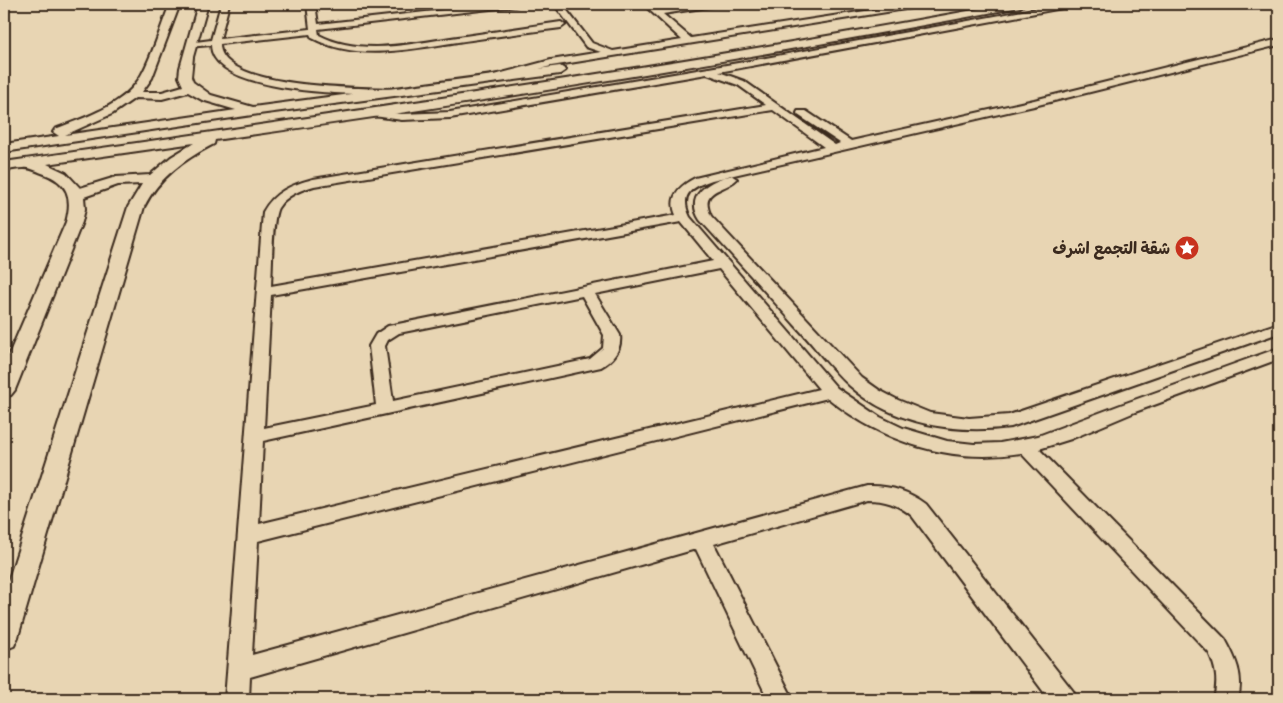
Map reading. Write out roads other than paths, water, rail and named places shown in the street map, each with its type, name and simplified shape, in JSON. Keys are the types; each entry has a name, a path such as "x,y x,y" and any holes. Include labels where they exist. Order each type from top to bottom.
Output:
{"street":[{"path":"35,143 95,117 133,94 146,78 175,4"},
{"path":"203,4 184,76 190,87 212,99 259,110"},
{"path":"225,4 216,42 216,54 223,64 237,72 259,80 302,87 394,92"},
{"path":"311,4 315,36 326,44 346,48 373,50 561,25"},
{"path":"191,45 471,6 516,4"},
{"path":"558,4 589,45 600,51 613,54"},
{"path":"647,4 690,42"},
{"path":"656,12 715,4"},
{"path":"486,80 524,68 902,6 924,4"},
{"path":"4,148 259,110 686,52 969,4"},
{"path":"4,166 692,62 1020,4"},
{"path":"371,112 408,117 450,115 708,71 748,72 1073,4"},
{"path":"1279,42 1053,106 716,174 698,180 685,189 679,200 680,212 684,218 831,392 852,409 884,428 931,443 980,450 1025,446 1279,353"},
{"path":"578,49 578,59"},
{"path":"1279,49 850,145 721,182 703,195 700,206 704,218 856,382 900,410 938,421 976,425 1011,421 1279,328"},
{"path":"708,71 737,80 760,96 775,100 850,145"},
{"path":"737,80 748,72"},
{"path":"748,72 775,100 833,151"},
{"path":"133,94 143,96 164,95 190,87"},
{"path":"237,699 269,212 278,198 299,187 313,183 775,100"},
{"path":"166,143 158,136 161,129 170,123"},
{"path":"113,150 124,141 124,135 117,131"},
{"path":"4,637 136,207 143,193 154,179 185,155 224,134"},
{"path":"4,390 77,214 77,194 68,182 62,177 44,169 22,163"},
{"path":"77,194 116,181 154,179"},
{"path":"264,292 684,218"},
{"path":"385,408 377,346 382,337 388,332 401,326 722,264"},
{"path":"254,437 586,366 603,358 612,347 612,335 586,290"},
{"path":"1104,390 1130,408"},
{"path":"248,535 831,392"},
{"path":"1025,446 1217,646 1228,666 1230,686 1226,699"},
{"path":"239,669 867,494 885,494 904,499 919,510 1064,699"},
{"path":"702,540 781,699"}],"place":[{"name":"شقة التجمع اشرف","path":"1187,248"}]}
